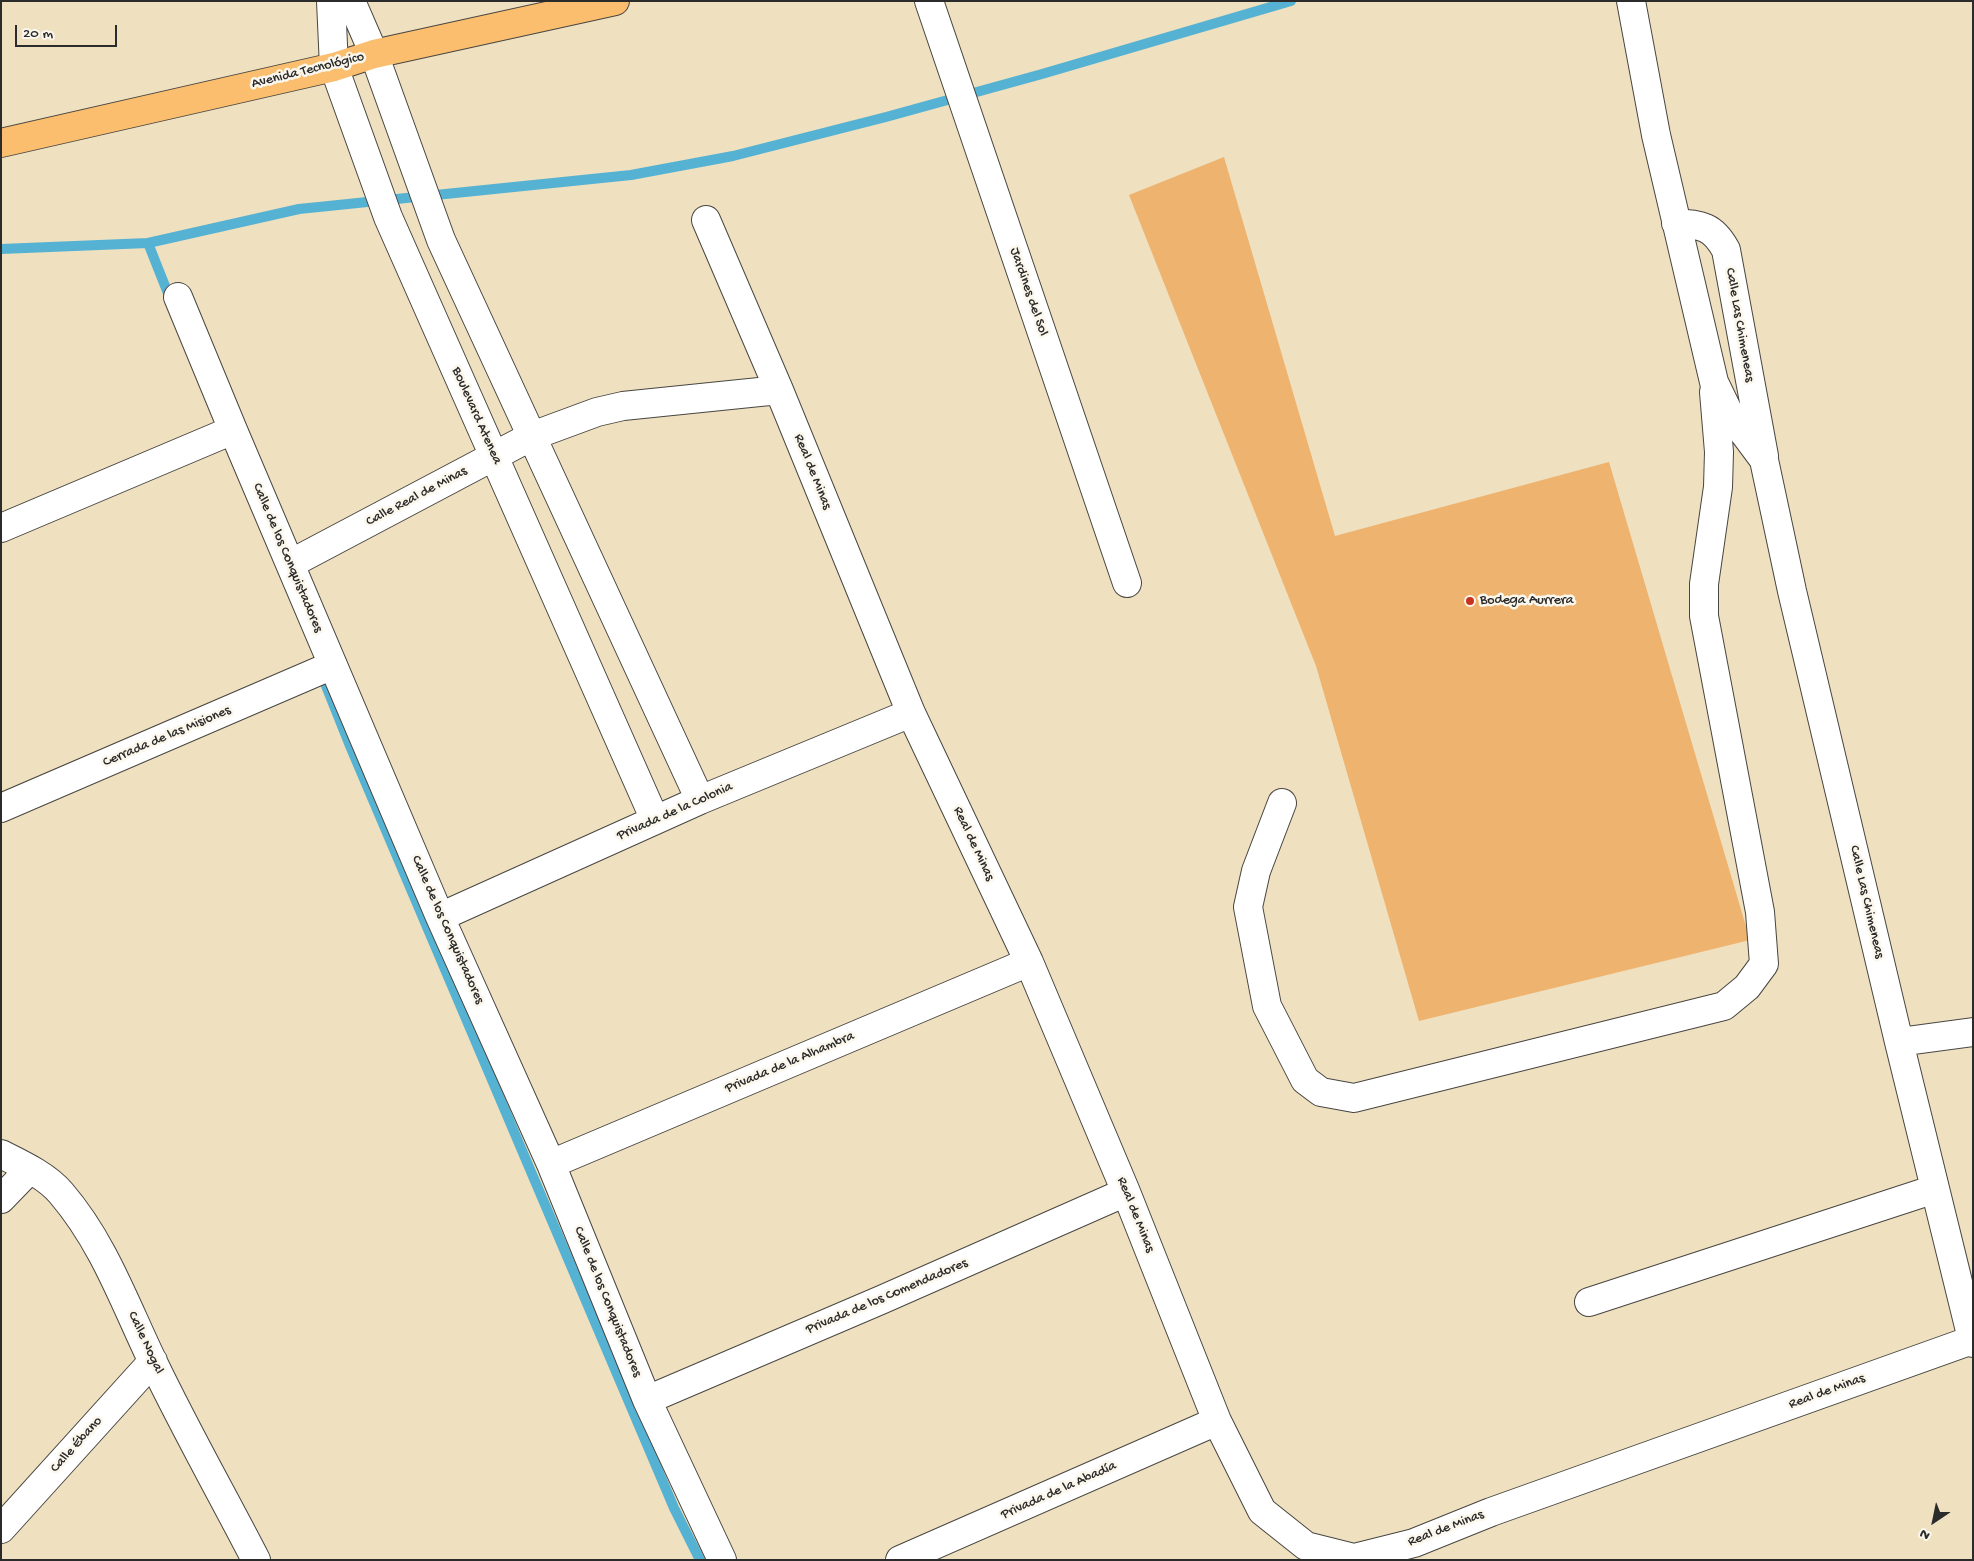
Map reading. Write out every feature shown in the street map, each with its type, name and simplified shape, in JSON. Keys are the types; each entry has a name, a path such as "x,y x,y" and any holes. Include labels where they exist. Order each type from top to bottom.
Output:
{"main road":[{"name":"Avenida Tecnológico","path":"1,143 334,66 374,54 615,1"}],"street":[{"name":"Boulevard Atenea","path":"331,1 334,66 376,185 401,248 655,820"},
{"path":"351,1 374,54 417,178 441,240 700,800"},
{"name":"Jardines del Sol","path":"929,1 952,74 972,125 1126,583"},
{"name":"Calle Las Chimeneas","path":"1631,1 1656,135 1714,382 1729,413 1764,460"},
{"name":"Real de Minas","path":"706,220 779,390 911,713 1029,962 1126,1192 1217,1421 1262,1511 1306,1546 1354,1559 1414,1544 1491,1512 1972,1341"},
{"name":"Calle Las Chimeneas","path":"1676,223 1701,225 1720,239 1726,250 1764,460 1792,591 1972,1341"},
{"name":"Calle de los Conquistadores","path":"178,297 440,917 552,1164 647,1400 722,1560"},
{"path":"1282,803 1256,871 1248,907 1267,1006 1305,1080 1321,1092 1354,1098 1724,1006 1747,987 1764,964 1760,912 1704,616 1704,584 1718,478 1719,452 1714,382"},
{"name":"Calle Real de Minas","path":"290,564 532,436 597,412 623,406 779,390"},
{"path":"1,528 233,430"},
{"name":"Cerrada de las Misiones","path":"1,808 333,665"},
{"name":"Privada de la Colonia","path":"440,917 700,800 911,713"},
{"name":"Privada de la Alhambra","path":"552,1164 1029,962"},
{"path":"1899,1042 1973,1032"},
{"name":"Calle Nogal","path":"1,1154 30,1169 60,1191 92,1233 118,1284 153,1362 256,1560"},
{"path":"1,1199 30,1169"},
{"path":"1589,1302 1935,1189"},
{"name":"Privada de los Comendadores","path":"647,1400 1126,1192"},
{"name":"Calle Ébano","path":"1,1530 153,1362"},
{"name":"Privada de la Abadía","path":"900,1560 1217,1421"}],"building":[{"name":"Bodega Aurrera","path":"1224,157 1335,536 1609,462 1750,940 1419,1021 1316,666 1129,195"}],"waterway":[{"path":"1,249 148,243 299,209 631,175 733,156 886,117 1042,74 1291,1"},
{"path":"148,243 171,301"},
{"path":"320,671 350,746 674,1508 700,1560"}],"place":[{"name":"Bodega Aurrera","path":"1470,601"}]}
